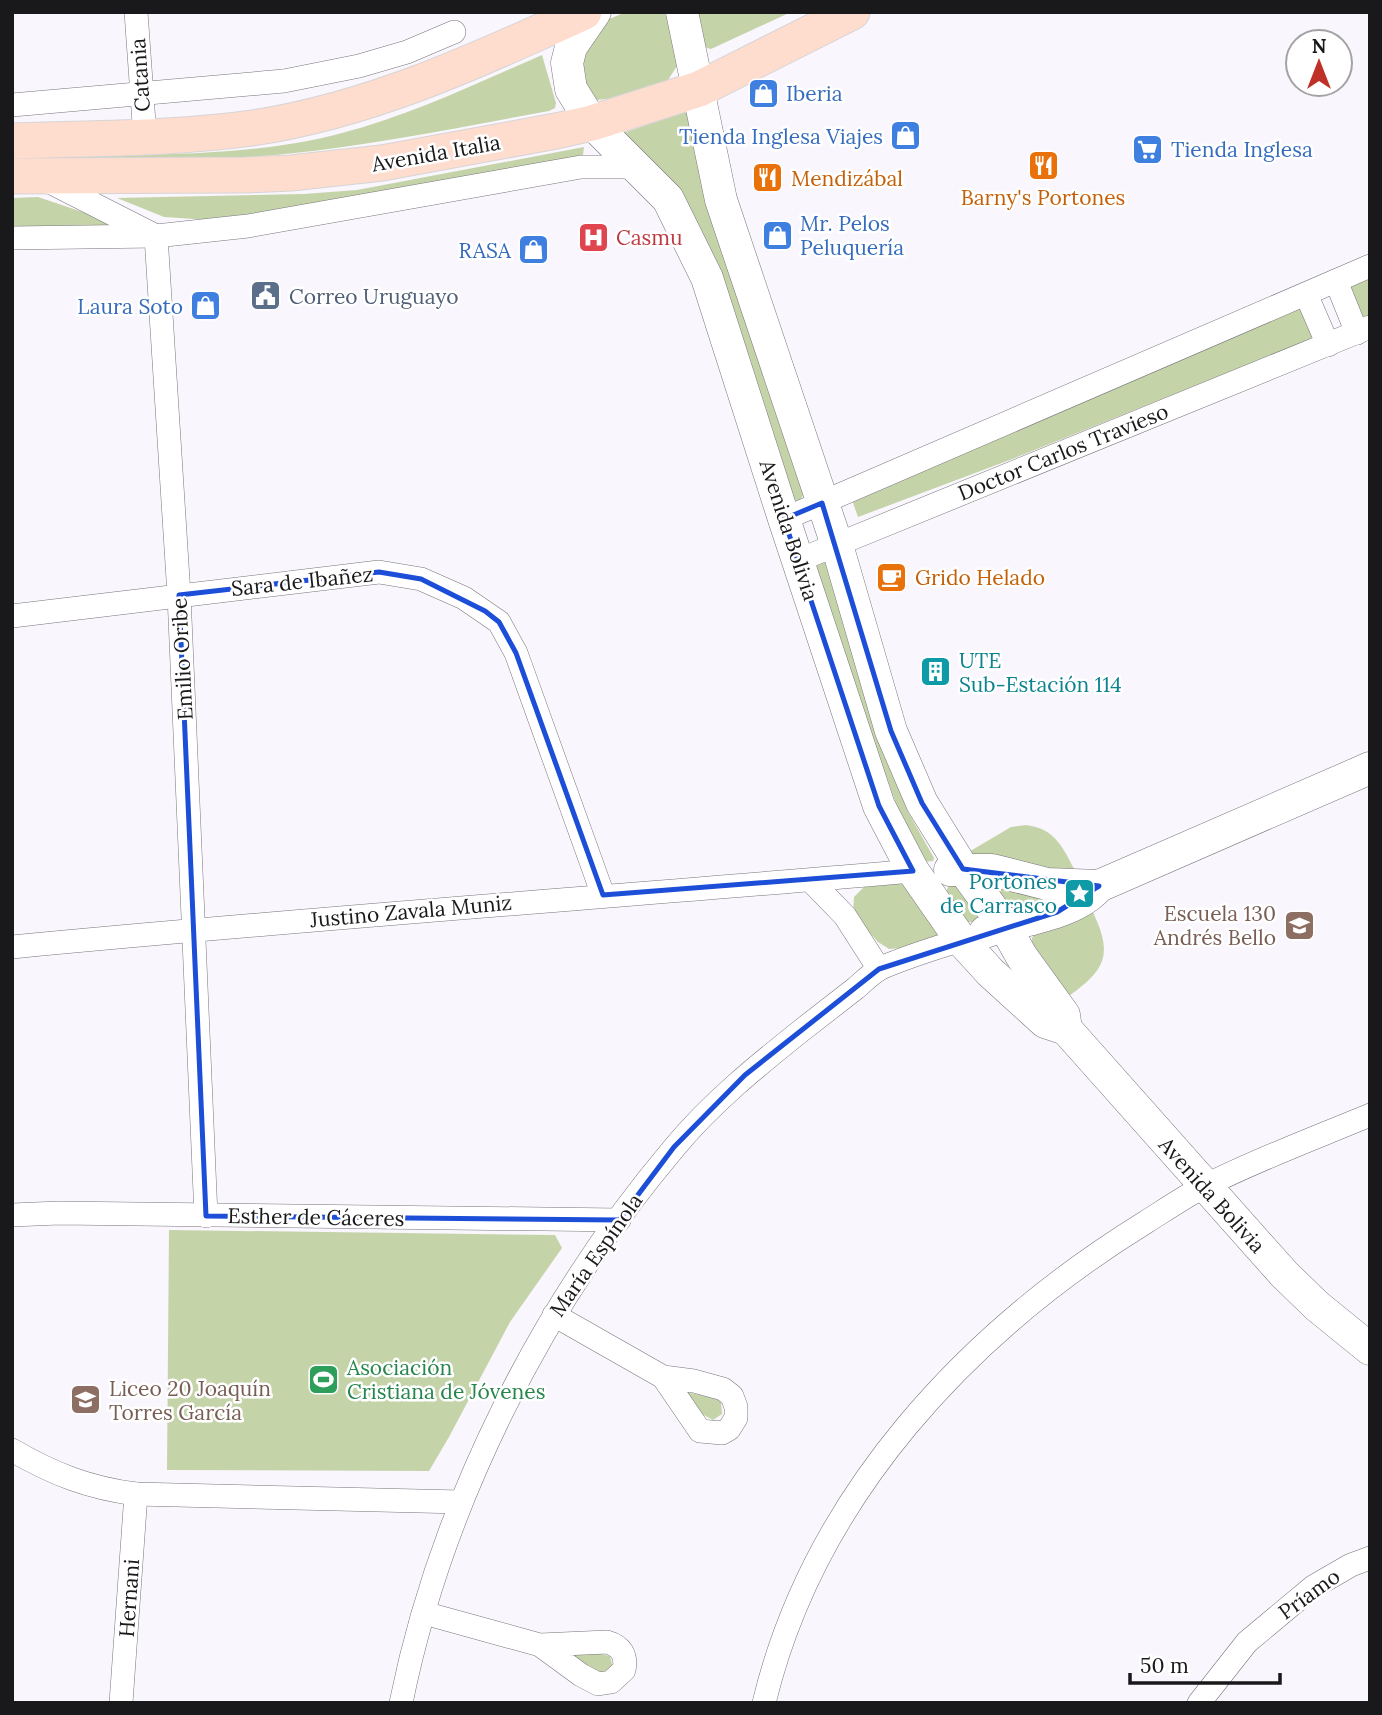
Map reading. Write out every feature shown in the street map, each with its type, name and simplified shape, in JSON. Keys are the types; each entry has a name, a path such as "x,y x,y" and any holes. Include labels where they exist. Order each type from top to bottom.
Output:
{"main road":[{"path":"12,141 145,137 253,127 306,117 386,95 488,55 584,12"},
{"name":"Avenida Italia","path":"25,176 245,175 304,171 382,163 592,123 699,89 845,16"}],"street":[{"name":"Catania","path":"136,12 145,137"},
{"name":"Avenida Bolivia","path":"595,12 571,47 567,63 571,89 592,123 668,199 707,278 783,519 799,560 879,806 912,871 961,940 990,972 1045,1021 1066,1029 1284,1274 1317,1306 1370,1349"},
{"name":"Avenida Bolivia","path":"682,12 721,200 837,545 891,731 922,803 963,869 1064,1015 1066,1029"},
{"name":"Avenida Italia","path":"845,16 870,12"},
{"path":"12,105 284,81 359,66 407,52 454,33"},
{"name":"Avenida Italia","path":"12,238 156,236 248,226 581,167 634,167"},
{"path":"25,176 156,236"},
{"name":"Emilio Oribe","path":"156,236 179,595 206,1216"},
{"path":"783,519 1370,266"},
{"name":"Doctor Carlos Travieso","path":"799,560 1364,330 1336,281"},
{"path":"1306,294 1328,345"},
{"name":"Sara de Ibañez","path":"12,616 379,572 421,579 464,598 499,622 516,653 603,895"},
{"path":"961,940 1004,925 1058,912 1093,894 1099,886 1370,768"},
{"name":"Justino Zavala Muniz","path":"12,947 194,929 912,871 992,870 1047,884 1099,886"},
{"path":"811,881 845,916 879,969"},
{"name":"María Espínola","path":"401,1703 444,1545 504,1406 554,1315 619,1220 674,1147 745,1075 879,969 961,940"},
{"path":"764,1703 770,1678 795,1609 817,1557 849,1506 909,1423 953,1372 1039,1295 1112,1243 1204,1186 1370,1115"},
{"name":"Esther de Cáceres","path":"12,1215 60,1213 619,1220"},
{"path":"554,1315 663,1377"},
{"path":"12,1450 71,1479 102,1489 136,1493 461,1502"},
{"name":"Hernani","path":"121,1703 136,1493"},
{"name":"Príamo","path":"1199,1703 1247,1642 1313,1587 1351,1565 1370,1558"},
{"path":"424,1613 540,1645"}],"highlighted area":[{"path":"822,503 891,731 922,803 963,869 1099,886 1057,912 879,969 745,1075 674,1147 619,1220 206,1216 179,595 379,572 421,579 485,611 499,622 516,653 603,895 913,871 879,806 784,519"}],"green space":[{"path":"626,12 664,12 677,66 668,80 614,98 589,98 580,90 584,37 607,20"},
{"path":"694,12 791,12 711,49 704,47"},
{"path":"542,55 556,103 555,108 549,111 384,141 285,154 183,161 12,164 12,156 221,152 303,142 393,117"},
{"path":"687,111 712,223 804,494 800,500 792,501 712,269 623,133"},
{"path":"584,147 583,155 315,204 209,220 164,217 117,198 304,194 357,190"},
{"path":"38,197 115,223 116,226 12,227 12,198"},
{"path":"1370,271 1370,317 1361,317 1348,281"},
{"path":"1298,303 1313,336 1309,340 1015,458 858,517 854,500"},
{"path":"826,560 876,730 908,812 934,858 933,861 922,862 899,812 813,568 813,565"},
{"path":"1011,827 1037,827 1052,836 1077,874 967,853"},
{"path":"989,879 1049,897 1008,914"},
{"path":"954,882 976,908 980,919 976,922 962,922 946,892"},
{"path":"903,884 940,932 938,937 902,948 889,949 878,942 853,914 854,897 864,887"},
{"path":"1090,906 1102,936 1103,958 1091,978 1066,998 1031,949 1032,938 1036,930"},
{"name":"Asociación Cristiana de Jóvenes","path":"169,1230 555,1235 562,1248 510,1322 429,1471 167,1470"},
{"path":"685,1392 716,1398 721,1402 722,1414 713,1420 700,1413"},
{"path":"596,1653 610,1656 613,1668 603,1675 568,1655"}],"place":[{"name":"Iberia","path":"763,93"},
{"name":"Tienda Inglesa Viajes","path":"906,136"},
{"name":"Tienda Inglesa","path":"1148,149"},
{"name":"Barny's Portones","path":"1043,165"},
{"name":"Mendizábal","path":"768,178"},
{"name":"Mr. Pelos Peluquería","path":"777,235"},
{"name":"Casmu","path":"593,237"},
{"name":"RASA","path":"534,250"},
{"name":"Correo Uruguayo","path":"266,296"},
{"name":"Laura Soto","path":"206,306"},
{"name":"Grido Helado","path":"892,577"},
{"name":"UTE Sub-Estación 114","path":"936,672"},
{"name":"Portones de Carrasco","path":"1080,893"},
{"name":"Escuela 130 Andrés Bello","path":"1299,925"},
{"name":"Asociación Cristiana de Jóvenes","path":"324,1379"},
{"name":"Liceo 20 Joaquín Torres García","path":"86,1400"}]}
